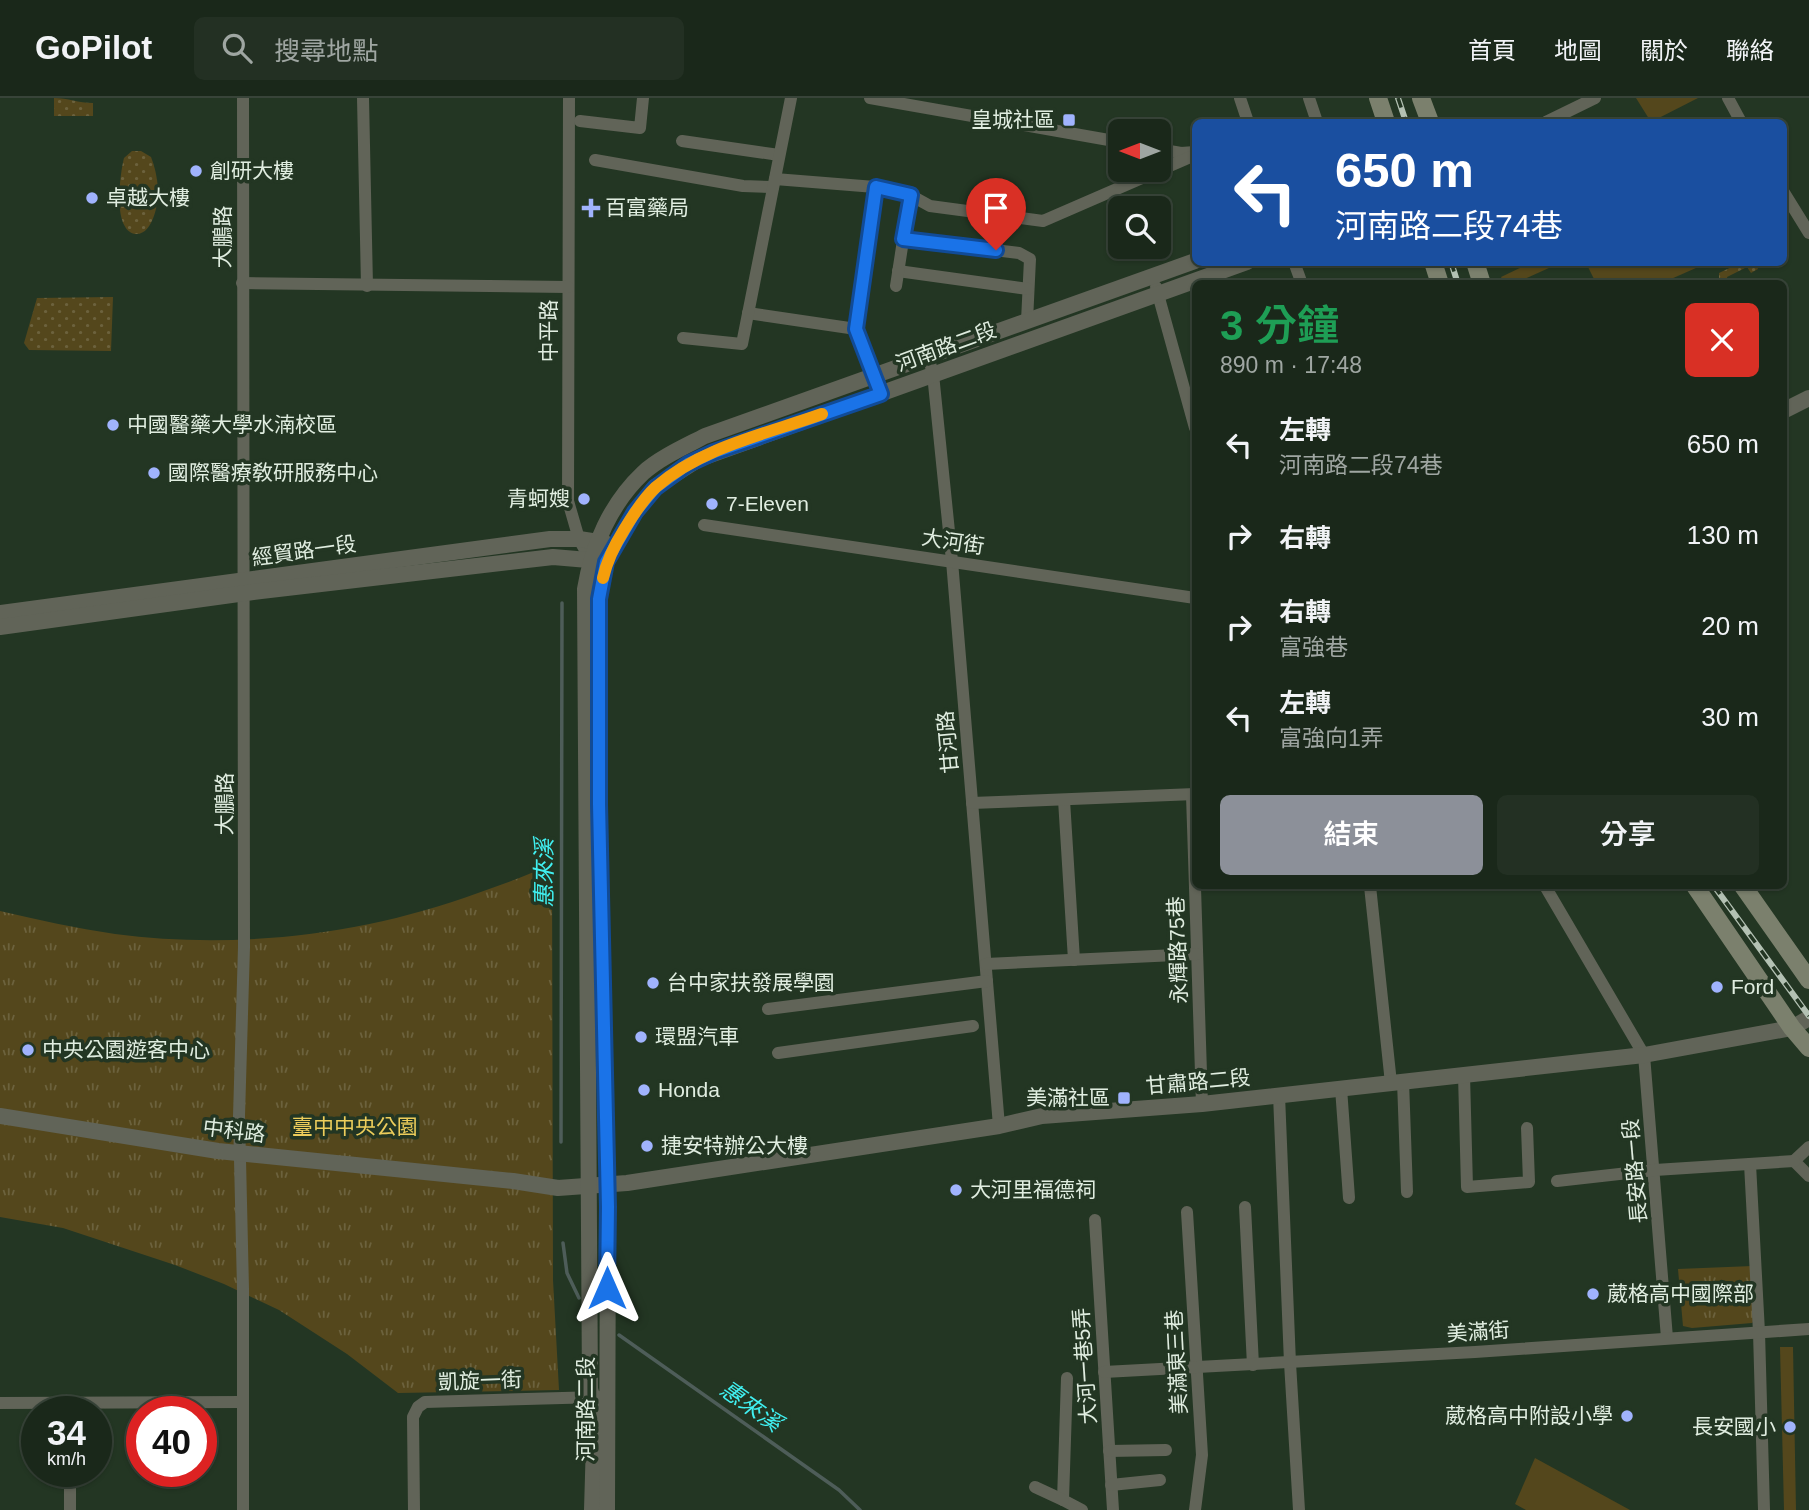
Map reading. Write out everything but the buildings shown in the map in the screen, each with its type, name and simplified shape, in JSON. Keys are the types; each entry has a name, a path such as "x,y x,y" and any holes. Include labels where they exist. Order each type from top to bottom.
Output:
{"main road":[{"path":"1378,98 1385,119"},
{"path":"1421,98 1429,119"},
{"path":"1697,889 1792,1028 1809,1048"},
{"path":"1745,889 1809,980"}],"street":[{"name":"大鵬路","path":"243,98 244,947 240,1154 243,1510"},
{"path":"363,98 367,286"},
{"name":"中平路","path":"569,98 568,501 579,539 598,560"},
{"path":"580,121 640,128 643,98"},
{"path":"683,338 742,344 791,98"},
{"path":"870,98 1108,140"},
{"path":"1240,98 1247,119"},
{"path":"1309,98 1316,119"},
{"path":"1552,119 1595,98"},
{"path":"1728,98 1739,119"},
{"path":"681,141 779,155"},
{"path":"1171,151 1192,153"},
{"path":"595,160 743,186 774,183 876,187 911,195 930,206 1043,221 1192,154"},
{"path":"876,187 856,329 881,394"},
{"path":"896,286 911,195"},
{"path":"1787,197 1809,233"},
{"path":"903,239 1019,253 1030,259 1027,321"},
{"name":"河南路二段","path":"607,1510 600,1397 607,1185 597,542 620,501 645,471 705,436 1192,262"},
{"name":"河南路二段","path":"1195,280 1236,266"},
{"path":"898,271 1028,289"},
{"path":"1154,276 1192,417"},
{"name":"河南路二段","path":"600,1397 590,1389 585,589 598,560 614,545 635,512 655,488 688,464 714,452 1192,281"},
{"path":"242,283 568,287"},
{"path":"748,313 856,329"},
{"name":"甘河路","path":"928,356 933,374 952,561 999,1126"},
{"path":"1787,409 1809,398"},
{"name":"大河街","path":"704,525 1192,598"},
{"name":"經貿路一段","path":"0,627 550,539 579,539 614,545"},
{"name":"經貿路一段","path":"0,613 552,557 598,560"},
{"path":"972,803 1192,795"},
{"path":"1065,800 1074,960"},
{"name":"永輝路75巷","path":"1196,889 1202,1104"},
{"path":"1370,889 1397,1082 1407,1192"},
{"name":"長安路一段","path":"1547,889 1644,1055 1667,1338"},
{"path":"986,964 1198,954"},
{"path":"768,1009 988,981"},
{"name":"甘肅路二段","path":"590,1186 999,1126 1042,1116 1202,1104 1644,1055 1792,1028 1809,1018"},
{"path":"778,1052 973,1026"},
{"path":"1464,1075 1467,1187 1530,1182 1527,1128"},
{"path":"1341,1088 1349,1198"},
{"path":"1279,1095 1299,1510"},
{"name":"中科路","path":"0,1116 240,1154 513,1181 558,1188 590,1186"},
{"path":"1557,1181 1655,1170 1794,1161 1809,1147"},
{"path":"1794,1161 1809,1176"},
{"path":"1750,1164 1759,1332 1764,1510"},
{"path":"1244,1207 1254,1364"},
{"name":"美滿東三巷","path":"1187,1212 1202,1455 1195,1510"},
{"name":"大河一巷5弄","path":"1095,1220 1113,1510"},
{"path":"1667,1338 1809,1329"},
{"name":"美滿街","path":"1104,1372 1290,1363 1667,1338"},
{"path":"1063,1500 1067,1378"},
{"name":"河南路二段","path":"593,1510 595,1406 600,1397"},
{"name":"凱旋一街","path":"414,1510 413,1417 421,1404 600,1397"},
{"path":"112,1407 243,1402"},
{"path":"0,1403 21,1405"},
{"path":"1109,1451 1166,1450"},
{"path":"1111,1485 1160,1480"},
{"path":"1035,1486 1082,1510"},
{"path":"70,1487 70,1510"}],"green space":[{"path":"54,98 93,103 93,116 54,116"},
{"path":"1636,98 1698,98 1657,119 1649,119"},
{"path":"132,151 141,151 151,157 158,189 154,217 146,230 135,234 123,223 119,200 124,158"},
{"path":"1524,266 1553,266 1523,280 1502,280 1501,277"},
{"path":"1588,266 1700,266 1669,280 1594,280"},
{"path":"1734,266 1757,266 1758,269 1751,273 1747,267 1727,277 1728,280 1719,280 1719,273"},
{"path":"113,297 111,351 29,350 24,343 37,298"},
{"name":"臺中中央公園","path":"552,863 553,1280 559,1390 398,1393 347,1354 279,1310 224,1284 63,1228 0,1217 0,911 100,932 160,939 253,939 299,935 345,929 435,907 515,880"},
{"path":"1753,1266 1759,1315 1752,1323 1692,1328 1683,1326 1678,1269"},
{"path":"1780,1347 1793,1347 1796,1510 1784,1510"},
{"path":"1535,1458 1630,1510 1526,1510 1515,1504"}],"waterway":[{"name":"惠來溪","path":"561,1142 562,603"},
{"name":"惠來溪","path":"563,1243 567,1273 579,1298"},
{"name":"惠來溪","path":"619,1335 839,1490 860,1510"}],"railway":[{"path":"1398,98 1405,119"},
{"path":"1452,266 1457,280"},
{"path":"1716,889 1809,1016"}],"slow traffic":[{"path":"603,578 606,562 614,545 635,512 655,488 688,464 710,454 822,414"}],"place":[{"name":"皇城社區","path":"1069,120"},
{"name":"創研大樓","path":"196,171"},
{"name":"卓越大樓","path":"92,198"},
{"name":"百富藥局","path":"591,208"},
{"name":"中國醫藥大學水湳校區","path":"113,425"},
{"name":"國際醫療敎研服務中心","path":"154,473"},
{"name":"青蚵嫂","path":"584,499"},
{"name":"7-Eleven","path":"712,504"},
{"name":"台中家扶發展學園","path":"653,983"},
{"name":"Ford","path":"1717,987"},
{"name":"環盟汽車","path":"641,1037"},
{"name":"中央公園遊客中心","path":"28,1050"},
{"name":"Honda","path":"644,1090"},
{"name":"美滿社區","path":"1124,1098"},
{"name":"捷安特辦公大樓","path":"647,1146"},
{"name":"大河里福德祠","path":"956,1190"},
{"name":"葳格高中國際部","path":"1593,1294"},
{"name":"葳格高中附設小學","path":"1627,1416"},
{"name":"長安國小","path":"1790,1427"}],"route":[{"path":"607,1288 608,1207 599,804 599,599 606,562 635,512 655,488 688,464 714,452 881,394 856,329 876,187 911,195 903,239 996,250"}]}
